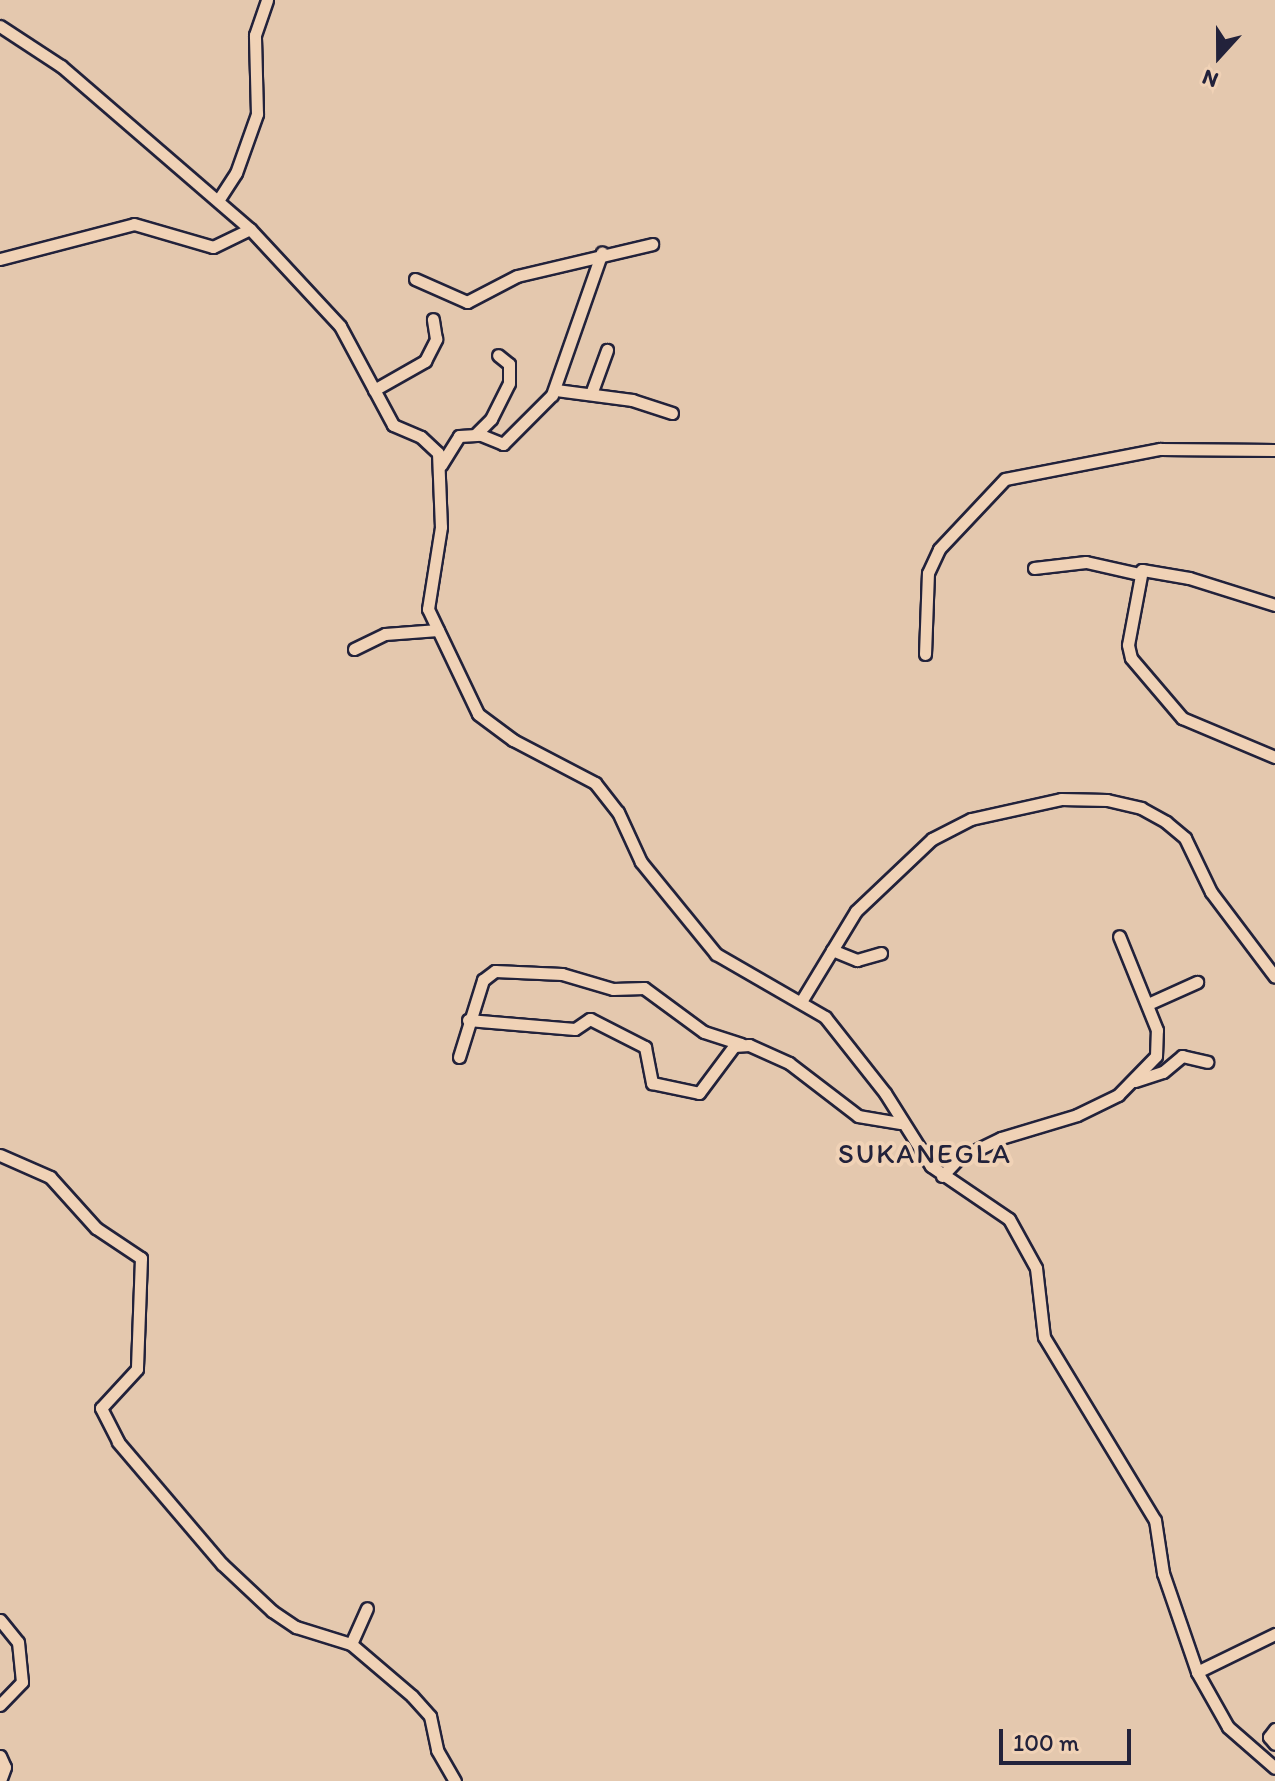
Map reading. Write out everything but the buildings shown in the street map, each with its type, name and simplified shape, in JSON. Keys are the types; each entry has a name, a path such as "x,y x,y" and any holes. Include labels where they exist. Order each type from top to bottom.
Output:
{"street":[{"path":"219,199 238,168 257,114 255,35 267,0"},
{"path":"0,26 61,66 219,199 250,229 340,326 393,425 430,443 441,465 441,527 428,603 478,714 513,740 595,783 618,812 641,862 716,954 802,1000 842,1036 885,1093 900,1123 942,1176 993,1204 1021,1236 1036,1268 1044,1337 1155,1520 1163,1573 1197,1672 1228,1727 1275,1768"},
{"path":"0,259 134,224 213,247 250,229"},
{"path":"415,279 467,302 506,280 602,252 652,244"},
{"path":"441,465 458,437 476,434 503,444 556,390 602,252"},
{"path":"374,390 425,361 436,339 433,319"},
{"path":"591,394 607,350"},
{"path":"476,434 491,419 509,383 509,364 498,355"},
{"path":"556,390 632,400 672,413"},
{"path":"925,654 924,592 934,561 976,504 1005,479 1160,449 1275,450"},
{"path":"1034,568 1086,562 1139,574 1147,569 1189,578 1275,605"},
{"path":"1139,574 1128,645 1131,658 1182,718 1275,757"},
{"path":"354,649 385,634 438,630"},
{"path":"802,1000 856,911 894,870 943,833 971,819 1084,798 1141,808 1185,838 1211,892 1275,977"},
{"path":"1119,936 1148,1004 1160,1042 1156,1056 1134,1082"},
{"path":"832,950 857,960 881,953"},
{"path":"459,1057 468,1020 489,973 553,973 613,989 630,986 653,992 704,1032 778,1056 858,1116 900,1123"},
{"path":"1148,1004 1197,982"},
{"path":"468,1020 575,1029 590,1019 645,1047 652,1083 699,1093 741,1044"},
{"path":"942,1176 960,1157 1007,1136 1077,1115 1134,1082 1163,1072 1182,1056 1207,1062"},
{"path":"0,1155 50,1177 96,1228 141,1258 137,1369 101,1408 118,1442 222,1564 272,1611 296,1627 351,1644 424,1709 437,1750 455,1781"},
{"path":"351,1644 367,1608"},
{"path":"0,1620 18,1642 22,1682 0,1705"},
{"path":"1197,1672 1275,1634"},
{"path":"1275,1729 1269,1737 1275,1744"},
{"path":"0,1756 5,1767 0,1781"}],"district":[{"name":"SUKANEGLA","path":"925,1153"}]}
